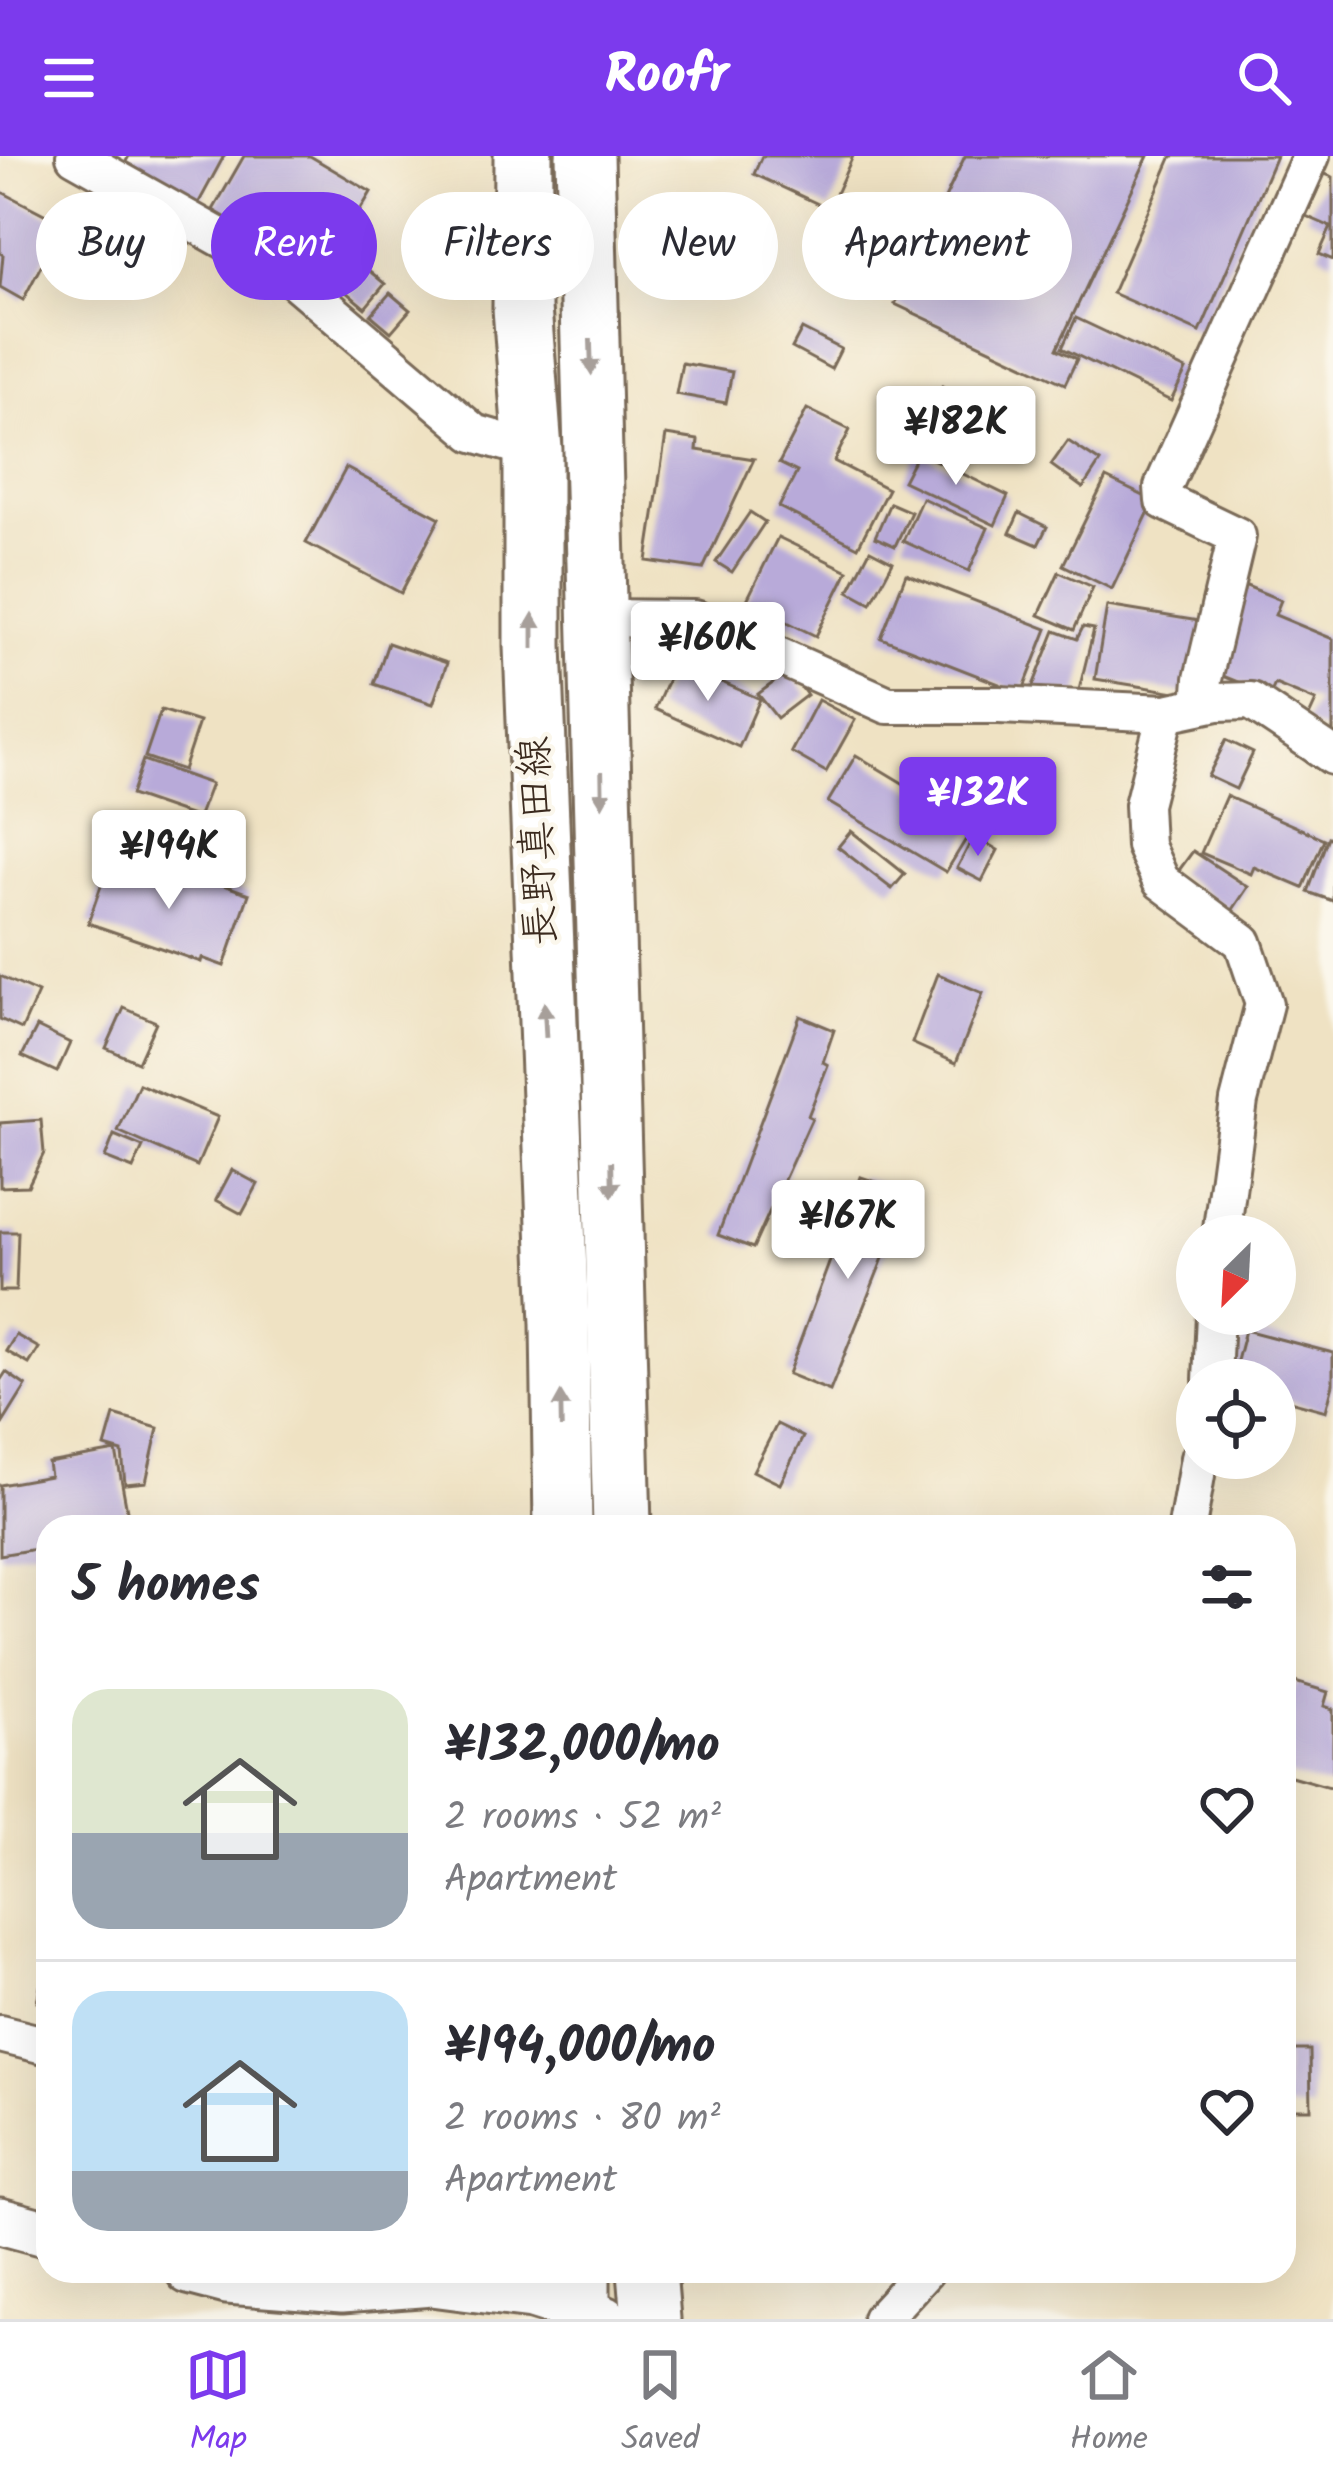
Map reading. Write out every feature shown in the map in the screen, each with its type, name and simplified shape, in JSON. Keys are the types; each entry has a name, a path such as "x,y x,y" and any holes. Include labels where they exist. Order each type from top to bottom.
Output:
{"main road":[{"name":"長野真田線","path":"523,156 522,308 532,450 534,669 560,1324 563,1515"},
{"name":"長野真田線","path":"585,156 622,1515"},
{"path":"648,2283 651,2319"}],"street":[{"path":"75,156 292,277 474,433 532,450"},
{"path":"1224,1215 1239,1101 1264,1004 1243,942 1161,881 1144,845 1143,805 1202,679 1237,536 1164,501 1163,487 1311,156"},
{"path":"598,619 695,620 888,705 1184,709 1251,701 1333,756"},
{"path":"1189,1515 1195,1479"},
{"path":"0,2034 36,2043"},
{"path":"0,2221 36,2231"},
{"path":"253,2283 342,2290 390,2283"},
{"path":"464,2283 587,2305"},
{"path":"881,2319 914,2283"}],"building":[{"path":"129,156 224,156 198,204 187,198 187,192 177,192 125,163"},
{"path":"244,156 310,156 371,192 223,192"},
{"path":"762,156 853,156 837,192 802,192 802,196 754,174"},
{"path":"965,156 1148,156 1057,349 1077,359 1065,384 895,304 897,300 1072,300 1072,192 948,192"},
{"path":"1172,156 1276,156 1200,332 1112,293"},
{"path":"1325,174 1333,177 1333,260 1319,254 1331,227 1306,216"},
{"path":"0,191 36,210 36,275 23,300 0,287"},
{"path":"390,293 410,310 391,332 371,315"},
{"path":"1076,318 1186,370 1171,401 1062,348"},
{"path":"802,329 841,349 831,369 792,348"},
{"path":"682,363 732,372 726,403 676,394"},
{"path":"942,386 954,394 927,435 914,427"},
{"path":"807,409 850,430 834,461 888,489 858,547 779,507 797,472 779,463"},
{"path":"997,411 1023,426 1013,441 988,426"},
{"path":"666,435 698,440 697,450 754,459 703,569 647,561"},
{"path":"1068,441 1100,462 1083,488 1051,465"},
{"path":"918,452 1008,496 995,525 903,481"},
{"path":"346,468 440,518 401,593 306,543"},
{"path":"1106,478 1154,501 1112,589 1063,565"},
{"path":"922,498 988,528 969,571 903,541"},
{"path":"890,503 911,512 895,546 875,537"},
{"path":"750,512 765,522 732,572 716,562"},
{"path":"1019,513 1047,527 1038,545 1010,533"},
{"path":"778,537 848,571 816,636 746,602"},
{"path":"870,550 893,562 871,603 849,591"},
{"path":"1059,572 1093,587 1074,630 1039,615"},
{"path":"906,574 1047,629 1022,693 881,638"},
{"path":"1244,585 1281,600 1275,615 1333,639 1333,734 1306,723 1316,701 1275,684 1270,695 1208,670"},
{"path":"1107,606 1205,622 1194,695 1095,679"},
{"path":"1083,627 1094,629 1078,694 1031,691 1055,631 1077,639"},
{"path":"388,643 447,663 433,704 374,684"},
{"path":"676,662 760,699 739,747 655,709"},
{"path":"789,671 807,695 777,718 758,694"},
{"path":"818,700 855,720 826,772 791,752"},
{"path":"161,710 199,722 183,770 145,757"},
{"path":"1226,740 1253,753 1236,789 1208,776"},
{"path":"856,755 974,826 946,872 828,802"},
{"path":"143,760 211,784 198,818 131,795"},
{"path":"990,781 1018,793 1004,829 975,817"},
{"path":"1226,796 1324,839 1303,888 1254,867 1251,874 1201,853"},
{"path":"851,831 905,874 892,889 838,847"},
{"path":"974,836 998,850 982,881 957,868"},
{"path":"1328,837 1333,839 1333,901 1308,892"},
{"path":"1193,851 1248,887 1232,911 1177,873"},
{"path":"111,857 194,887 198,876 249,894 224,966 88,923"},
{"path":"938,974 983,993 956,1063 912,1043"},
{"path":"0,976 38,993 22,1029 0,1019"},
{"path":"124,1008 156,1022 138,1062 106,1048"},
{"path":"800,1016 834,1030 823,1062 828,1065 808,1116 812,1118 753,1248 718,1235"},
{"path":"37,1027 70,1043 57,1072 22,1056"},
{"path":"139,1084 218,1117 197,1166 118,1131"},
{"path":"41,1120 44,1153 28,1186 0,1187 0,1123"},
{"path":"114,1135 143,1147 133,1169 105,1158"},
{"path":"232,1170 258,1184 242,1214 216,1200"},
{"path":"861,1177 909,1193 830,1391 788,1374"},
{"path":"0,1232 18,1232 16,1291 0,1291"},
{"path":"16,1335 39,1348 29,1364 6,1351"},
{"path":"1244,1335 1264,1335 1333,1353 1333,1384 1326,1411 1296,1403 1296,1359 1237,1359"},
{"path":"6,1372 26,1386 3,1423 0,1381"},
{"path":"114,1415 158,1428 146,1482 125,1484 122,1452 105,1447"},
{"path":"777,1424 803,1437 780,1484 753,1471"},
{"path":"116,1451 128,1515 36,1515 36,1549 0,1555 0,1485 50,1476 48,1463"},
{"path":"1296,1682 1328,1692 1324,1706 1333,1709 1333,1788 1296,1777"},
{"path":"1296,2050 1310,2050 1311,2109 1296,2109"}]}
